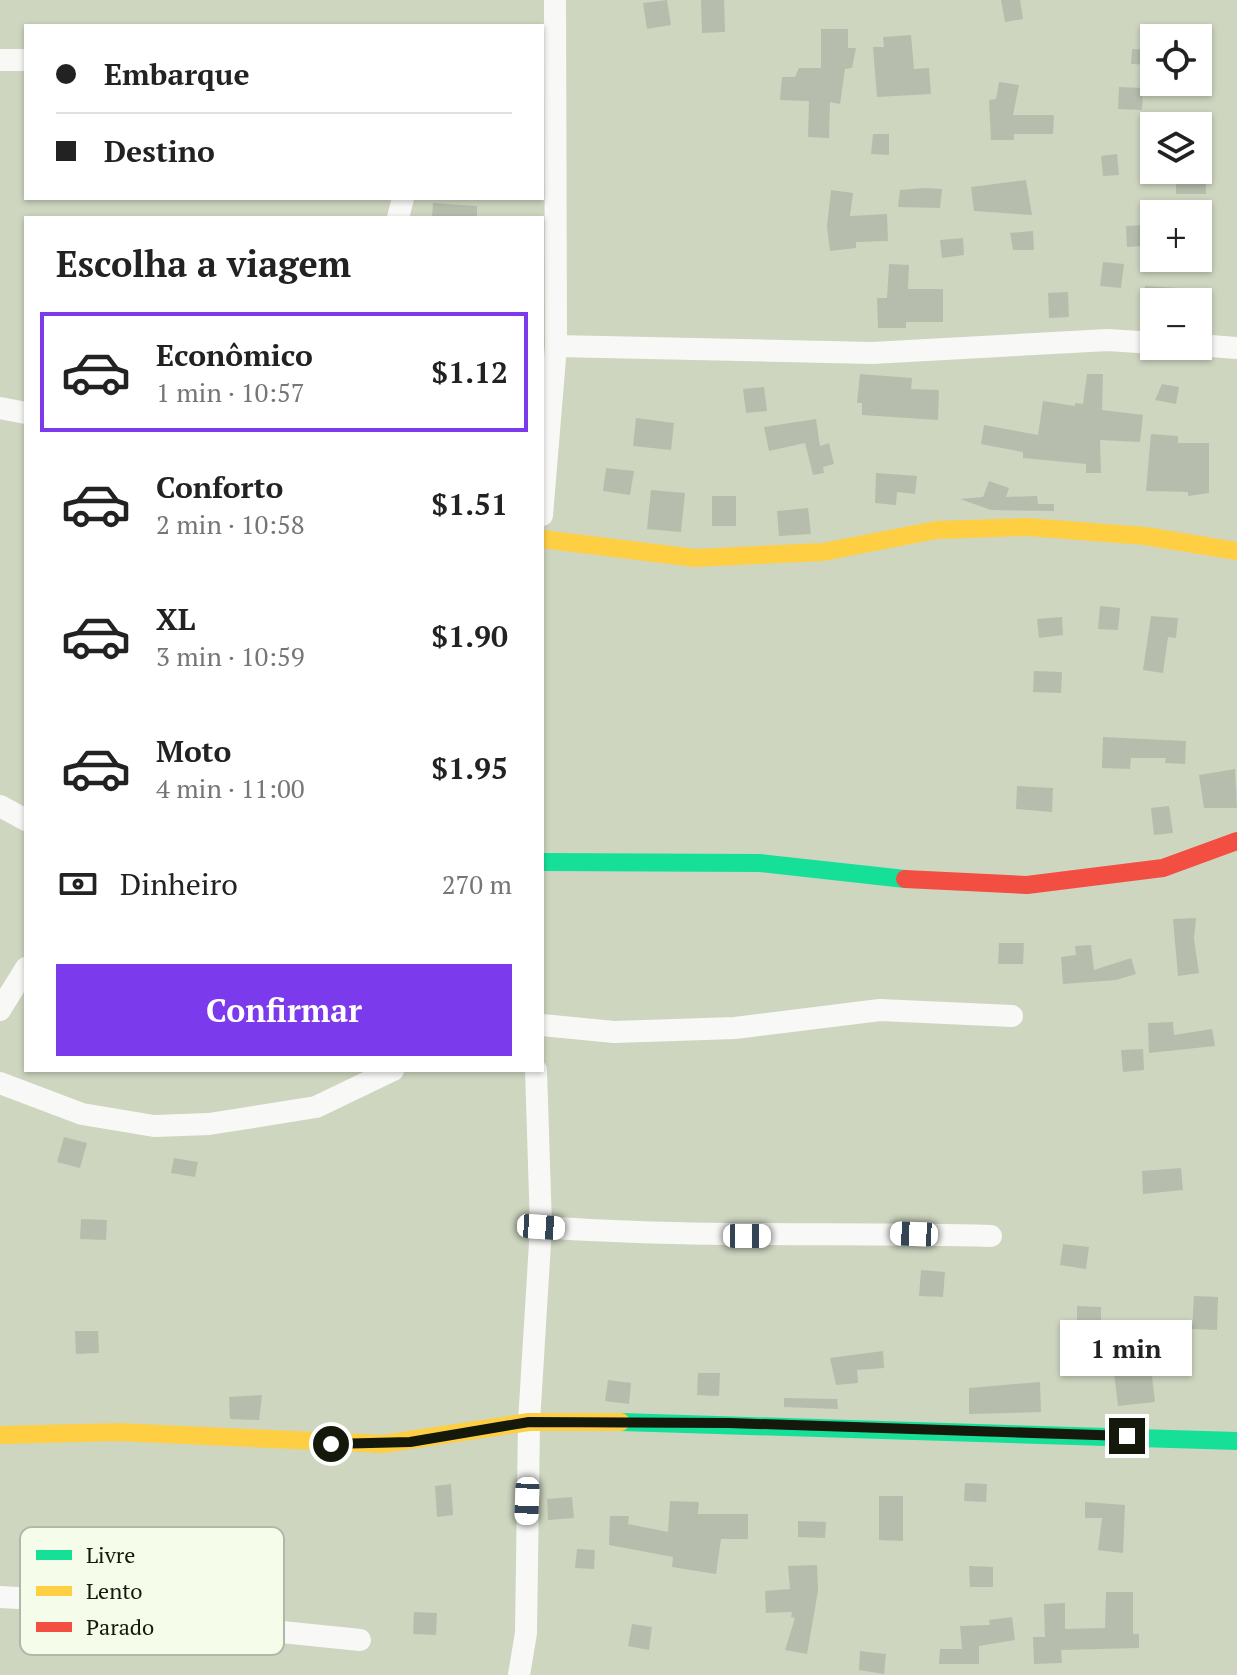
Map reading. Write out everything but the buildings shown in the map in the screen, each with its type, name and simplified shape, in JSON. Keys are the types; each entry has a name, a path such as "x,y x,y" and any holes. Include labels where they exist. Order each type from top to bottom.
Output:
{"street":[{"path":"544,491 556,346 548,75 555,0"},
{"path":"0,60 24,60"},
{"path":"556,346 872,353 1108,340 1140,342"},
{"path":"1212,346 1237,348"},
{"path":"0,408 24,413"},
{"path":"544,539 695,558 823,552 936,530 1027,527 1145,536 1237,551"},
{"path":"0,806 24,819"},
{"path":"544,862 760,863 894,878 1027,885 1163,868 1237,841"},
{"path":"0,1010 24,971"},
{"path":"544,1025 614,1032 735,1028 880,1010 1012,1016"},
{"path":"0,1083 82,1114 154,1126 209,1124 316,1107 389,1072"},
{"path":"519,1675 526,1633 529,1422 541,1227 536,1072"},
{"path":"541,1227 655,1235 862,1232 991,1236"},
{"path":"0,1435 118,1432 383,1444 529,1422 729,1423 1237,1441"},
{"path":"0,1597 20,1598"},
{"path":"284,1632 360,1640"}],"traffic: fast":[{"path":"544,862 760,863 905,879"},
{"path":"621,1422 1237,1441"}],"traffic: slow":[{"path":"544,539 695,558 823,552 936,530 1027,527 1145,536 1237,551"},
{"path":"0,1435 118,1432 383,1444 529,1422 621,1422"}],"traffic: jam":[{"path":"905,879 1027,885 1163,868 1237,841"}],"route":[{"path":"331,1444 410,1442 529,1422 729,1423 1127,1436"}]}
